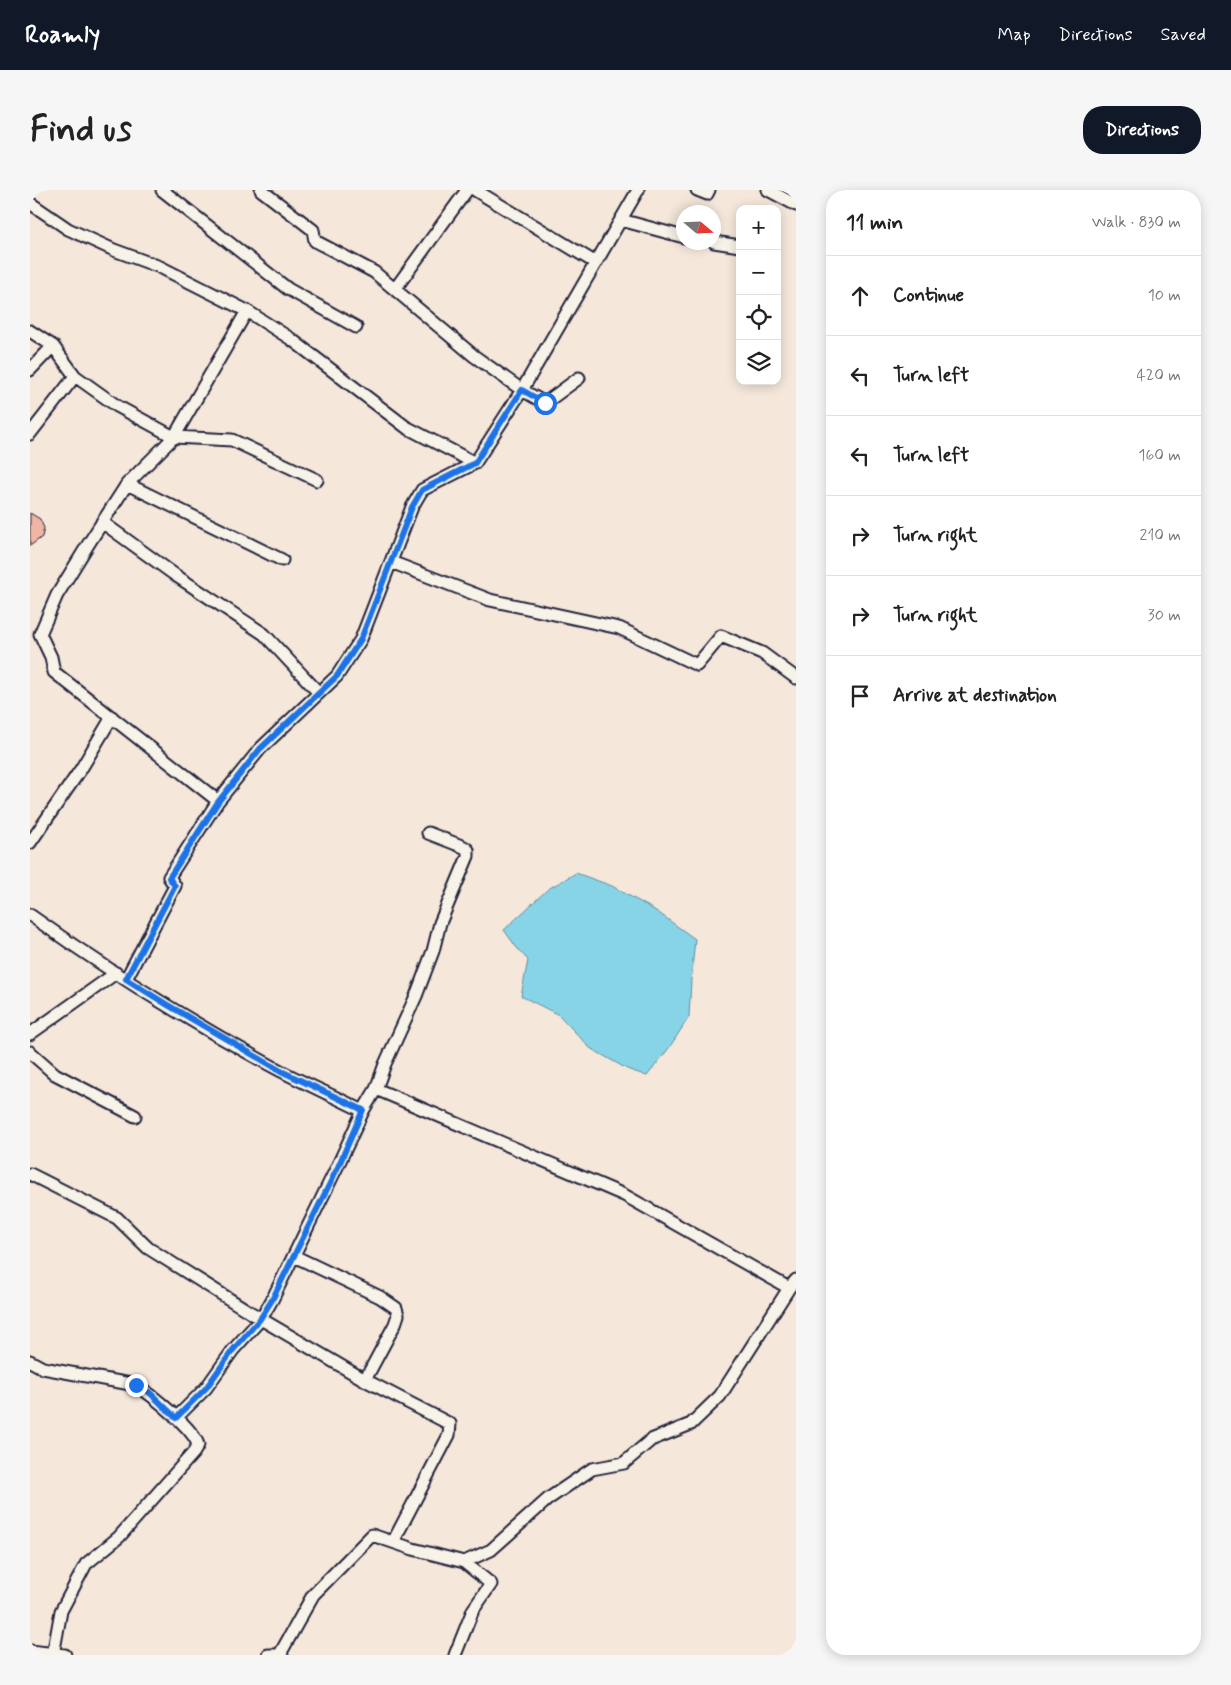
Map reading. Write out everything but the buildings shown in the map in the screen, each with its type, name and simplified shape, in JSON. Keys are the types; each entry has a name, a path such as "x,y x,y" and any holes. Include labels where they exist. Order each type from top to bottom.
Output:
{"street":[{"path":"162,190 288,289 356,327"},
{"path":"261,190 313,230 315,241 374,272 474,356 522,390 545,403 579,378"},
{"path":"395,289 468,190"},
{"path":"475,190 596,263"},
{"path":"30,1034 121,976 175,886 169,878 218,802 260,749 337,676 361,639 412,507 422,490 475,463 522,390 638,190"},
{"path":"697,190 707,194 710,190"},
{"path":"768,190 796,205"},
{"path":"30,203 68,229 160,267 247,311 291,339 406,427 475,463"},
{"path":"621,220 676,235"},
{"path":"721,243 736,245"},
{"path":"218,802 54,672 51,657 35,636 57,595 127,484 174,437 247,311"},
{"path":"30,331 53,346 75,376 117,406 174,437 232,440 317,480"},
{"path":"30,370 53,346"},
{"path":"30,434 75,376"},
{"path":"127,484 282,560"},
{"path":"102,522 175,575 264,634 319,693"},
{"path":"391,562 490,600 619,628 697,665 721,636 762,654 796,678"},
{"path":"30,843 81,768 112,717"},
{"path":"176,1418 206,1388 233,1350 260,1319 278,1289 363,1110 376,1089 424,976 440,923 468,856 468,850 464,847 428,833"},
{"path":"30,915 62,938 166,1004 281,1071 363,1110"},
{"path":"30,1052 55,1074 135,1116"},
{"path":"376,1089 624,1195 792,1284 720,1396 691,1424 651,1440 624,1463 592,1469 548,1499 491,1550 464,1562"},
{"path":"30,1174 117,1218 148,1248 260,1319 365,1380 450,1424 449,1435 393,1542"},
{"path":"294,1256 380,1297 396,1308 398,1315 395,1324 365,1380"},
{"path":"30,1361 43,1368 136,1385 149,1392 176,1418 196,1439 198,1445 194,1452 119,1537 86,1564 61,1611 54,1655"},
{"path":"268,1655 281,1655 313,1596 372,1535 464,1562 491,1584 474,1610 455,1655"},
{"path":"30,1651 65,1655"}],"water":[{"path":"576,873 612,886 656,911 695,939 689,1017 669,1048 647,1076 627,1069 590,1048 559,1015 521,996 528,960 504,930 548,889"}],"route":[{"path":"136,1385 149,1392 176,1418 206,1388 233,1350 260,1319 278,1289 338,1167 363,1110 281,1071 126,979 175,886 169,878 218,802 260,749 337,676 361,639 412,507 422,490 475,463 522,390 545,403"}]}
